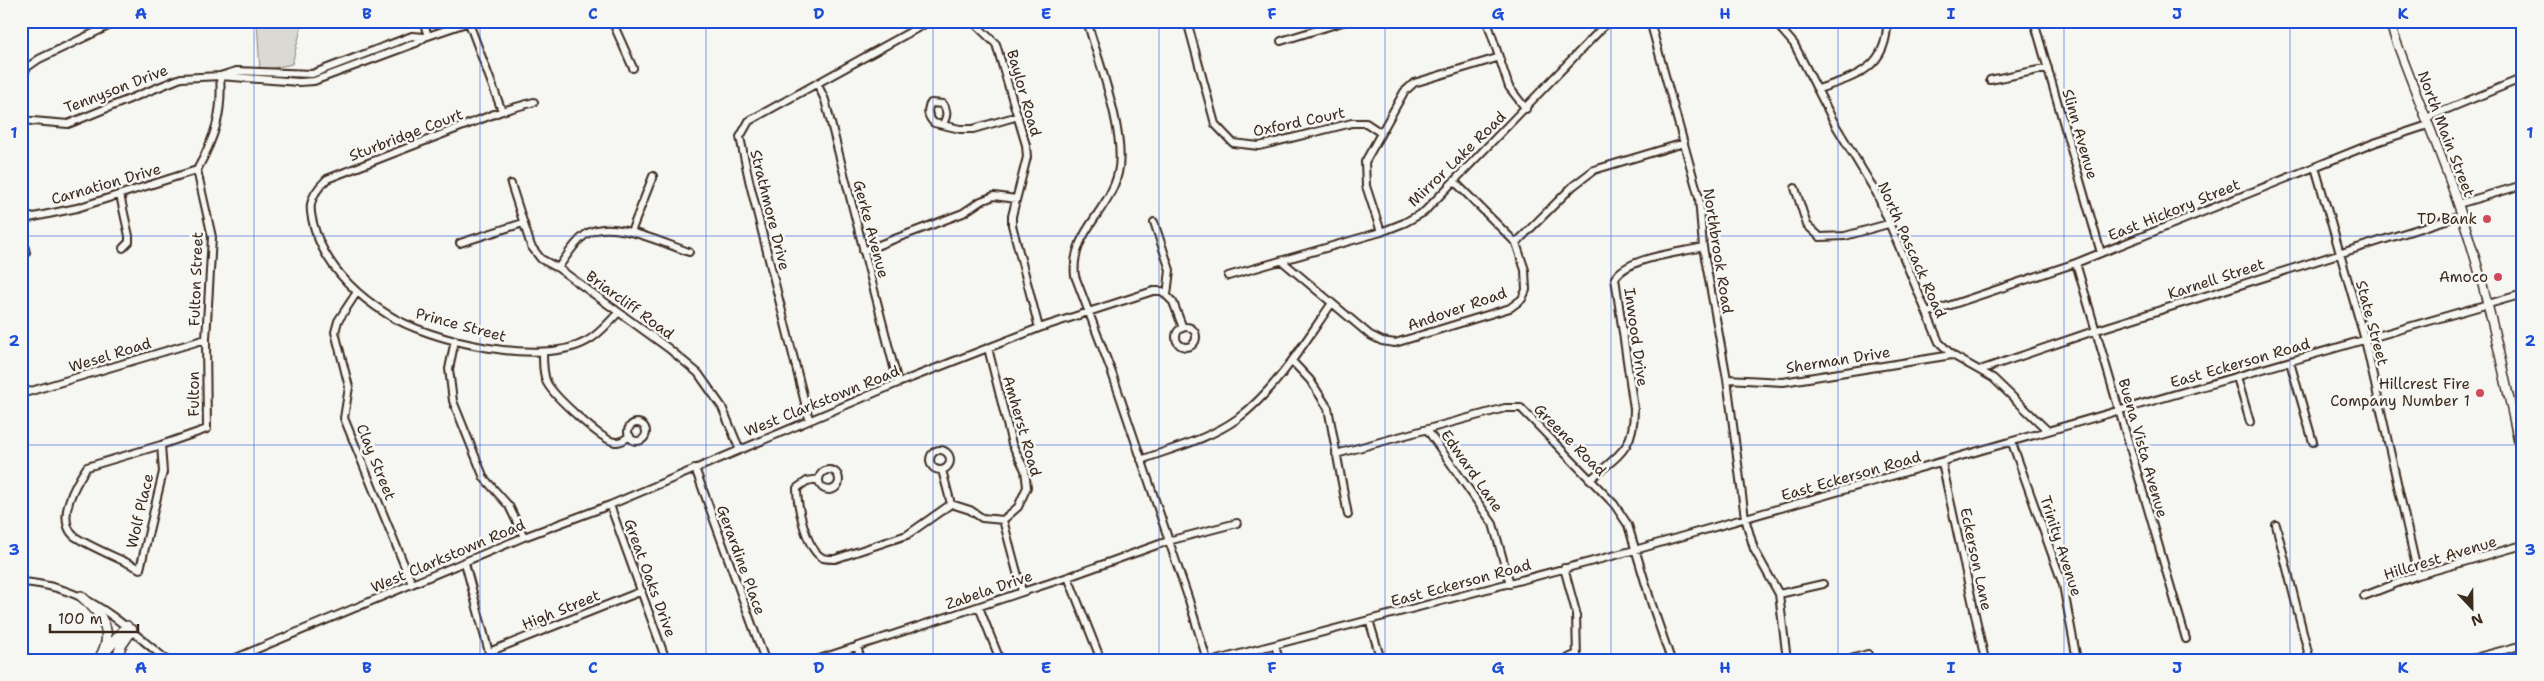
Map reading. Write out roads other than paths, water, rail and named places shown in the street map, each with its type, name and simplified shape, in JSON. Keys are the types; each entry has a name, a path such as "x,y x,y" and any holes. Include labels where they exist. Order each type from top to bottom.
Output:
{"highway":[{"path":"82,596 99,612 106,623 106,643 99,659"},
{"path":"99,659 129,628"},
{"path":"116,660 129,628"}],"main road":[{"name":"North Main Street","path":"2389,21 2462,215 2489,304 2523,462"}],"street":[{"path":"21,87 26,68 39,59 119,21"},
{"path":"422,21 426,36"},
{"path":"612,21 633,68"},
{"name":"Strathmore Drive","path":"809,419 740,137 750,121 930,21"},
{"name":"Baylor Road","path":"972,21 996,44 1026,146 1027,157 1016,199 1012,225 1039,328"},
{"path":"1087,21 1117,127 1121,158 1113,187 1076,249 1075,276 1112,373 1206,660"},
{"name":"Oxford Court","path":"1187,21 1214,124 1233,144 1259,146 1352,123 1366,123 1381,132"},
{"path":"1281,41 1346,21"},
{"path":"1487,21 1509,87 1526,109"},
{"name":"Mirror Lake Road","path":"1228,276 1381,232 1404,223 1424,212 1526,109 1604,26 1612,21"},
{"name":"Northbrook Road","path":"1650,21 1699,198 1703,247 1727,379 1745,518 1754,549 1779,594"},
{"name":"North Pascack Road","path":"1774,21 1794,44 1836,126 1877,194 1939,342 1952,355 1980,370 2006,390 2048,431"},
{"path":"1818,89 1865,71 1886,44 1887,21"},
{"name":"Slinn Avenue","path":"2034,21 2101,253"},
{"path":"471,22 502,111"},
{"name":"Tennyson Drive","path":"22,119 68,124 181,78 220,76 236,71 312,74 412,36 426,36 471,22"},
{"path":"1381,232 1366,186 1365,162 1404,92 1414,84 1498,58"},
{"path":"1990,80 2048,68"},
{"path":"197,170 210,148 222,102 220,76"},
{"name":"East Hickory Street","path":"1927,313 2076,263 2427,122 2523,78"},
{"name":"Gerke Avenue","path":"816,83 825,100 898,383"},
{"path":"21,94 22,119"},
{"name":"Sturbridge Court","path":"310,214 311,202 316,190 327,179 502,111 534,102"},
{"path":"943,124 960,129 973,129 1018,116"},
{"path":"1516,243 1573,186 1594,170 1684,143"},
{"name":"State Street","path":"2315,167 2365,340 2418,575"},
{"name":"Carnation Drive","path":"26,253 21,232 23,225 29,218 77,208 197,170"},
{"name":"Fulton Street","path":"197,170 212,237 206,339"},
{"path":"631,232 653,176"},
{"name":"Andover Road","path":"1282,261 1370,335 1382,341 1395,343 1510,308 1522,299 1526,290 1525,270 1516,243 1454,181"},
{"name":"Briarcliff Road","path":"511,184 530,246 541,259 558,268 668,348 698,373 722,406 739,448"},
{"path":"2458,204 2523,185"},
{"path":"1795,188 1807,225 1820,237 1845,236 1888,224"},
{"path":"120,195 129,236 128,242 123,248"},
{"path":"863,251 963,213 981,201 994,196 1016,199"},
{"name":"Prince Street","path":"310,214 324,254 337,274 387,315 424,331 501,351 543,352 570,348 587,342 603,330 618,313"},
{"name":"Karnell Street","path":"1980,370 2339,252 2462,215"},
{"path":"1154,222 1170,270 1167,295 1173,302 1182,328"},
{"path":"460,243 523,223"},
{"path":"558,268 573,246 586,234 606,227 631,232 688,252"},
{"name":"Inwood Drive","path":"1591,479 1628,446 1634,430 1634,409 1615,278 1620,269 1633,263 1703,247"},
{"name":"Buena Vista Avenue","path":"2076,263 2094,331 2120,410 2186,640"},
{"name":"West Clarkstown Road","path":"231,660 524,537 610,505 809,419 1039,328 1153,291 1162,291 1167,295"},
{"name":"Clay Street","path":"357,292 338,321 334,332 349,386 344,418 412,584"},
{"name":"East Eckerson Road","path":"1217,660 1635,550 2012,443 2523,294"},
{"path":"1141,460 1202,438 1236,419 1259,398 1292,361 1332,303"},
{"name":"Wesel Road","path":"21,394 206,339"},
{"name":"Fulton","path":"161,445 207,428 206,339"},
{"path":"454,340 449,368 453,401 484,478 509,506 524,537"},
{"name":"Amherst Road","path":"988,348 1012,444 1025,470 1027,487 1018,507 1003,520"},
{"path":"543,352 543,369 553,394 603,436 615,442 622,441 630,436"},
{"name":"Sherman Drive","path":"1727,379 1783,382 1952,355"},
{"path":"1292,361 1310,380 1328,408 1348,515"},
{"path":"2290,362 2313,442"},
{"path":"2237,377 2250,422"},
{"name":"Greene Road","path":"1336,454 1428,431 1505,408 1521,408 1591,479 1623,516 1671,660"},
{"name":"Edward Lane","path":"1428,431 1494,524 1510,584"},
{"name":"Trinity Avenue","path":"2012,443 2064,585 2077,660"},
{"name":"Wolf Place","path":"161,445 163,472 140,569 73,535 67,522 66,510 87,467 161,445"},
{"name":"Eckerson Lane","path":"1942,463 1985,660"},
{"name":"Gerardine Place","path":"695,468 765,660"},
{"path":"942,470 951,504"},
{"path":"819,479 807,481 797,488 797,502 808,538 815,552 823,558 835,560 906,534 951,504"},
{"path":"951,504 970,510 982,518 1003,520 1022,591"},
{"name":"Great Oaks Drive","path":"610,505 666,660"},
{"name":"Zabela Drive","path":"816,660 1068,577 1168,541 1237,523"},
{"path":"2276,525 2310,660"},
{"name":"Hillcrest Avenue","path":"2364,596 2418,575 2523,546"},
{"path":"465,563 491,660"},
{"path":"1564,568 1576,612 1577,657 1564,660"},
{"path":"1068,577 1100,660"},
{"path":"21,582 55,587 82,596 101,607 129,628 167,660"},
{"path":"1787,660 1779,594 1823,584"},
{"name":"High Street","path":"489,652 642,591"},
{"path":"979,607 1000,660"},
{"path":"1369,620 1381,660"},
{"path":"1274,645 1279,660"},
{"path":"2467,660 2523,645"},
{"path":"857,646 861,660"},
{"path":"1847,660 1868,654"}],"place":[{"name":"TD Bank","path":"2487,219"},
{"name":"Amoco","path":"2498,277"},
{"name":"Hillcrest Fire Company Number 1","path":"2480,393"}]}
